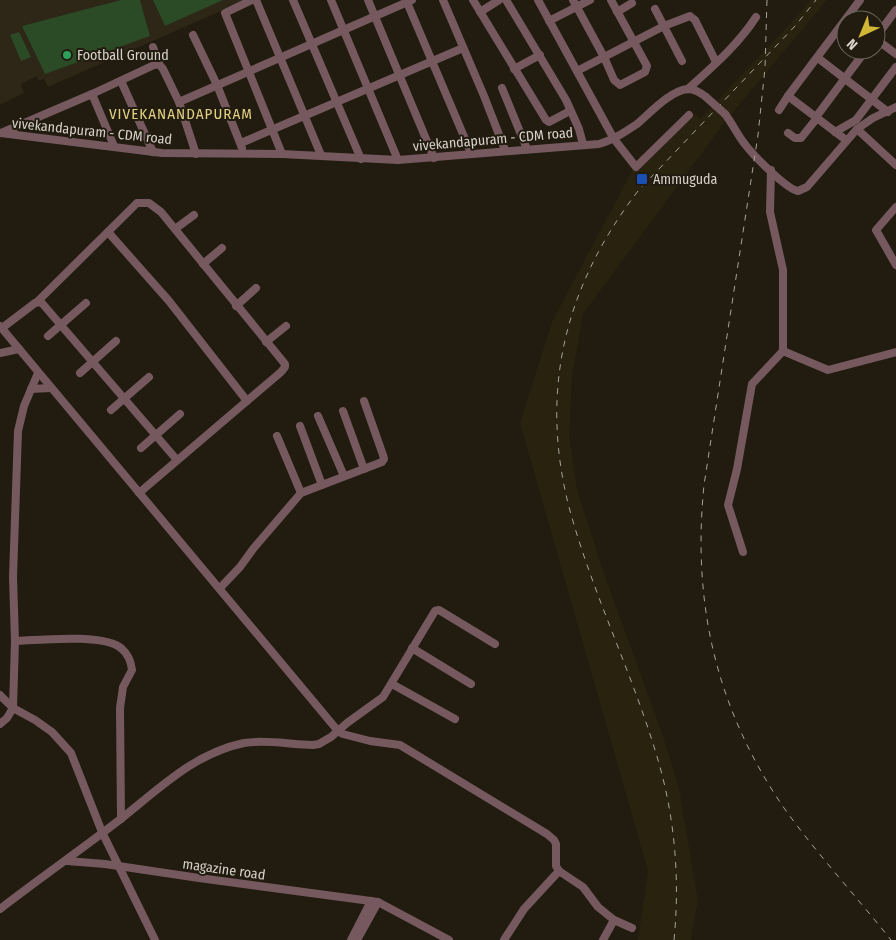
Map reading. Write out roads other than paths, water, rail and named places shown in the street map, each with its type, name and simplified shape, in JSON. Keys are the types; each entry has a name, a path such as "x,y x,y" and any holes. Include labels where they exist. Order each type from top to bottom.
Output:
{"street":[{"path":"282,154 250,70 225,13 254,0 306,115 321,155"},
{"path":"293,0 361,159"},
{"path":"331,0 398,160"},
{"path":"368,0 434,158"},
{"path":"443,0 505,150"},
{"path":"473,0 546,120 549,122 570,111"},
{"path":"480,12 499,0"},
{"path":"506,0 540,55 570,111 583,144"},
{"path":"538,0 614,139 636,167 689,115"},
{"path":"549,21 575,4 590,0"},
{"path":"575,4 604,57 614,80 617,84 623,84 646,69 647,66 611,0"},
{"path":"179,102 408,1 471,153"},
{"path":"617,12 632,3"},
{"path":"655,9 682,60"},
{"path":"886,24 896,10"},
{"path":"577,71 664,26 692,16 696,20 716,62"},
{"name":"vivekandapuram - CDM road","path":"0,133 153,152 321,155 398,160 599,144 614,139 665,100 676,93 688,89 748,29 756,18"},
{"path":"193,35 217,85 244,153"},
{"path":"779,110 836,35"},
{"path":"886,46 896,54"},
{"path":"153,48 159,64 179,102 196,154"},
{"path":"241,143 463,48"},
{"path":"514,69 540,55"},
{"path":"818,58 888,112"},
{"path":"788,133 795,138 800,138 858,60"},
{"path":"0,133 159,64"},
{"path":"835,132 852,123 896,67"},
{"path":"121,81 153,152"},
{"path":"502,88 527,149"},
{"path":"688,89 699,92 725,114 743,142 793,191 802,191 857,129 873,118 896,107"},
{"path":"92,94 114,146"},
{"path":"788,96 846,140"},
{"path":"857,129 896,165"},
{"path":"743,552 728,505 737,469 752,384 783,352 783,270 770,212 770,170"},
{"path":"140,493 285,367 285,364 161,212 149,203 137,203 37,302 1,327 338,731 370,741 400,746 547,834 556,844 556,866 559,871 583,887 598,907 614,920 632,928"},
{"path":"896,207 876,230 896,265"},
{"path":"175,229 194,215"},
{"path":"108,232 169,302 247,401"},
{"path":"203,264 222,248"},
{"path":"236,306 256,288"},
{"path":"37,302 41,302 178,460"},
{"path":"48,336 86,303"},
{"path":"266,342 286,326"},
{"path":"80,374 116,341"},
{"path":"0,353 19,349"},
{"path":"783,352 828,370 896,352"},
{"path":"0,724 7,718 13,708 15,641 13,577 18,430 21,415 38,373"},
{"path":"111,410 149,377"},
{"path":"31,389 51,388"},
{"path":"220,588 240,567 301,493 382,462 384,458 364,401"},
{"path":"343,411 364,469"},
{"path":"141,448 180,414"},
{"path":"318,416 344,476"},
{"path":"300,426 322,485"},
{"path":"276,436 301,493"},
{"path":"0,909 67,860 183,770 213,753 245,743 270,741 306,745 319,744 331,738 379,702 392,684 432,614 440,610 495,644"},
{"path":"15,641 61,639 106,641 123,649 128,656 132,670 123,688 120,708 121,818"},
{"path":"412,648 471,684"},
{"path":"392,684 455,719"},
{"path":"0,696 13,708 52,732 71,754 102,832 155,940"},
{"name":"magazine road","path":"67,860 375,901 449,940"},
{"path":"504,940 524,909 559,871"},
{"path":"350,940 375,901"},
{"path":"356,940 375,901"},
{"path":"603,940 614,920"}],"railway":[{"path":"767,0 765,68 758,135 704,485 701,529 706,613 714,654 726,693 741,732 761,771 797,825 891,940"},
{"path":"674,940 676,872 669,804 648,728 589,571 569,507 560,464 557,422 558,381 565,341 576,302 592,264 613,227 638,191 796,25 816,0"}],"place":[{"name":"Football Ground","path":"67,55"},
{"name":"Ammuguda","path":"642,179"}],"district":[{"name":"VIVEKANANDAPURAM","path":"181,114"}]}
